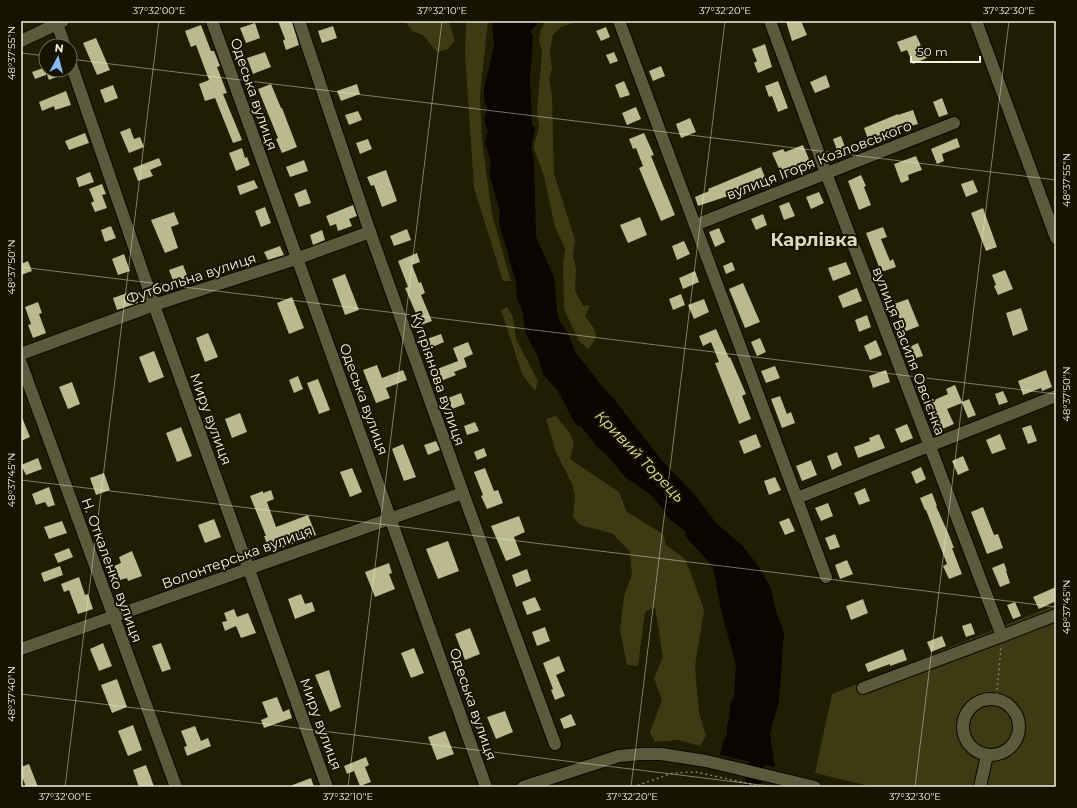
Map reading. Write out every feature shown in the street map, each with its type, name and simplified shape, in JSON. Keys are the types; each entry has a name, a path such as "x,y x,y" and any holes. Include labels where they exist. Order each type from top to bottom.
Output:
{"street":[{"name":"Одеська вулиця","path":"212,21 486,787"},
{"name":"Купріянова вулиця","path":"299,21 370,232 463,493 555,744"},
{"path":"619,21 826,577"},
{"name":"вулиця Василя Овсієнка","path":"770,21 826,173 1002,636"},
{"path":"976,21 1056,238"},
{"path":"21,41 59,22 63,38"},
{"name":"Миру вулиця","path":"76,78 154,305 327,787"},
{"name":"вулиця Ігоря Козловського","path":"695,225 954,123"},
{"name":"Футбольна вулиця","path":"21,354 154,305 296,259 370,232"},
{"name":"Н. Откаленко вулиця","path":"21,363 176,787"},
{"path":"797,498 1056,396"},
{"name":"Волонтерська вулиця","path":"21,649 463,493"},
{"path":"863,688 1056,615"},
{"path":"996,700 1004,703 1012,709 1018,726 1017,736 1013,744 1006,751 987,755 979,753 969,744 963,732 963,723 971,707 978,702 996,700"},
{"path":"523,787 619,756 641,754 661,754 706,761 815,787"},
{"path":"980,787 987,755"}],"path":[{"path":"996,700 1002,636"},
{"path":"633,787 673,773 696,772 760,786"}],"shaded area":[{"path":"405,21 449,21 455,41 448,49 437,52 423,35 412,31"},
{"path":"466,21 488,21 480,96 482,141 492,214 511,281 503,281 474,188 465,55"},
{"path":"546,21 576,21 561,27 553,35 550,51 552,68 549,79 552,95 554,174 575,240 573,257 576,268 575,290 583,306 590,305 585,316 596,333 595,340 588,349 579,341 564,309 563,264 565,248 555,227 544,176 534,149 539,128 537,112 542,51 539,40 541,29"},
{"path":"507,307 513,317 516,339 538,381 535,391 522,374 501,310"},
{"path":"556,416 570,433 574,443 570,459 619,492 627,512 663,534 666,545 684,558 689,568 704,610 695,666 699,712 706,736 700,746 678,740 655,742 650,732 662,700 654,678 663,657 655,607 645,612 638,666 627,665 620,630 624,596 632,575 630,552 613,534 580,525 573,517 575,495 572,484 556,452 546,419"},
{"path":"1056,605 1055,787 873,787 815,773 832,694"}],"water":[{"path":"492,21 538,21 530,32 533,34 530,79 532,125 535,127 531,149 534,159 536,237 554,277 557,312 560,322 567,332 576,353 605,390 613,398 663,462 695,495 716,523 742,545 756,563 771,588 776,611 784,633 779,701 770,734 775,767 720,755 723,741 727,735 727,724 731,702 734,697 736,665 721,610 714,572 709,562 686,537 685,531 668,518 651,495 625,477 607,455 598,448 581,426 578,426 574,422 558,391 543,374 538,357 525,332 523,313 517,298 516,282 499,223 500,212 489,173 491,163 485,142 488,131 484,120 487,109 484,99 484,89 494,46"}],"building":[{"path":"278,21 292,21 299,45 286,50 283,41 285,39"},
{"path":"786,21 801,21 807,35 792,41"},
{"path":"255,23 260,38 246,43 240,28"},
{"path":"201,25 211,51 214,51 220,66 217,67 227,93 223,94 242,140 233,143 215,98 205,101 199,84 209,80 196,45 191,47 185,31"},
{"path":"333,26 337,38 322,43 318,31"},
{"path":"606,27 610,37 601,41 596,31"},
{"path":"916,35 927,58 913,64 907,50 901,52 897,42"},
{"path":"96,38 110,70 97,75 83,43"},
{"path":"765,44 772,67 758,73 754,63 757,61 752,49"},
{"path":"265,52 271,67 253,74 247,58"},
{"path":"614,52 618,61 610,64 606,55"},
{"path":"661,66 665,76 653,81 649,71"},
{"path":"38,70 38,78 35,79 32,72"},
{"path":"826,75 830,87 815,93 810,82"},
{"path":"624,81 630,95 620,98 615,85"},
{"path":"778,81 788,108 778,112 772,96 769,97 765,86"},
{"path":"271,84 297,147 282,153 276,139 278,138 258,89"},
{"path":"357,84 360,94 341,101 337,91"},
{"path":"113,85 118,98 105,103 100,90"},
{"path":"66,91 71,105 55,110 54,106 42,111 39,102"},
{"path":"942,98 948,114 939,117 933,102"},
{"path":"636,107 641,119 627,125 622,113"},
{"path":"913,110 918,124 898,130 869,142 864,128 898,114"},
{"path":"358,111 362,120 349,125 345,115"},
{"path":"690,118 696,132 681,138 676,124"},
{"path":"130,128 134,139 140,137 144,147 129,153 120,132"},
{"path":"85,133 89,143 69,150 65,141"},
{"path":"644,133 654,155 651,156 675,215 661,221 639,168 643,166 636,148 633,149 629,139"},
{"path":"841,136 846,150 838,153 833,139"},
{"path":"957,138 960,147 942,154 944,161 937,164 931,149"},
{"path":"368,139 372,149 360,154 356,143"},
{"path":"803,145 811,164 782,175 772,153 783,149 785,152"},
{"path":"242,148 245,158 247,157 250,165 236,171 229,153"},
{"path":"916,156 922,170 908,175 909,180 901,183 894,164"},
{"path":"159,158 162,165 150,170 153,176 138,181 133,168"},
{"path":"304,160 308,171 290,177 286,167"},
{"path":"761,167 766,180 728,196 698,206 695,197 709,191 708,189"},
{"path":"386,170 397,201 382,207 374,185 371,186 367,177"},
{"path":"90,172 94,182 79,187 76,178"},
{"path":"861,175 866,186 864,187 871,205 859,210 848,181"},
{"path":"254,180 258,188 240,195 237,186"},
{"path":"973,180 978,192 966,197 961,184"},
{"path":"102,184 106,194 102,195 107,208 95,212 91,203 94,201 89,189"},
{"path":"306,189 311,203 299,207 294,194"},
{"path":"819,192 824,203 811,209 806,197"},
{"path":"789,202 795,216 784,220 779,206"},
{"path":"353,205 357,216 349,219 352,226 338,231 336,224 330,226 326,216"},
{"path":"265,207 271,223 261,227 255,211"},
{"path":"983,208 997,247 986,251 971,213"},
{"path":"174,212 179,224 171,227 178,248 165,253 151,220"},
{"path":"763,214 767,225 756,230 751,219"},
{"path":"640,217 647,235 628,243 620,225"},
{"path":"111,226 116,238 105,242 101,230"},
{"path":"883,227 887,237 881,239 890,261 893,259 896,267 881,272 866,233"},
{"path":"719,228 725,242 715,247 709,232"},
{"path":"407,229 411,240 394,246 390,236"},
{"path":"322,230 325,240 313,245 310,235"},
{"path":"684,241 690,254 677,260 672,246"},
{"path":"280,246 284,255 268,260 264,252"},
{"path":"417,253 420,262 412,265 419,283 421,282 425,293 421,295 432,321 421,325 405,288 408,287 398,261"},
{"path":"124,254 130,271 118,275 112,259"},
{"path":"28,261 32,271 21,275 21,264"},
{"path":"732,262 735,270 726,274 723,266"},
{"path":"846,262 851,274 833,281 828,268"},
{"path":"183,265 188,278 174,283 169,270"},
{"path":"1005,270 1013,289 998,295 994,286 996,285 992,275"},
{"path":"695,271 699,282 683,289 679,278"},
{"path":"345,274 359,310 345,315 332,279"},
{"path":"743,283 760,322 745,328 729,289"},
{"path":"857,288 862,301 843,308 838,296"},
{"path":"133,291 138,303 117,310 113,298"},
{"path":"681,294 685,305 673,310 669,299"},
{"path":"292,297 304,328 289,334 277,303"},
{"path":"704,299 709,312 694,319 688,305"},
{"path":"908,299 919,326 904,332 894,304"},
{"path":"38,302 42,313 39,314 46,333 33,338 28,325 31,324 25,307"},
{"path":"1021,308 1028,330 1013,336 1006,313"},
{"path":"867,315 871,327 859,332 855,320"},
{"path":"716,329 746,394 742,396 751,419 739,424 715,363 719,362 711,342 703,346 699,336"},
{"path":"208,333 218,357 205,362 196,338"},
{"path":"441,334 444,342 428,349 424,340"},
{"path":"760,338 766,352 757,356 751,342"},
{"path":"876,340 882,355 870,360 864,346"},
{"path":"468,342 473,354 464,358 467,367 454,372 456,375 441,381 437,369 458,361 453,348"},
{"path":"918,343 923,356 913,359 909,347"},
{"path":"154,351 164,377 149,383 139,357"},
{"path":"377,365 382,378 403,370 407,380 386,388 390,398 376,403 363,370"},
{"path":"775,366 780,378 766,383 761,371"},
{"path":"886,370 890,382 873,388 869,376"},
{"path":"1046,370 1052,387 1042,391 1041,388 1023,395 1018,381"},
{"path":"298,376 303,389 294,393 289,380"},
{"path":"318,379 330,410 319,414 307,383"},
{"path":"72,382 80,404 68,409 59,387"},
{"path":"955,385 962,402 969,399 976,415 968,418 962,403 947,409 954,424 940,430 932,409 928,411 925,404 948,394 946,389"},
{"path":"1003,391 1008,402 999,405 995,394"},
{"path":"461,393 465,404 452,409 448,398"},
{"path":"780,396 787,414 791,412 795,423 782,428 771,399"},
{"path":"240,413 247,432 232,438 225,419"},
{"path":"21,415 30,437 21,441"},
{"path":"475,422 479,431 467,435 464,426"},
{"path":"907,424 913,438 901,443 895,429"},
{"path":"1031,425 1037,441 1028,444 1022,428"},
{"path":"181,427 192,456 177,462 166,433"},
{"path":"756,434 761,447 744,454 739,441"},
{"path":"879,434 885,448 858,458 854,447 870,441 869,438"},
{"path":"1000,434 1006,449 992,454 986,440"},
{"path":"436,441 440,450 428,455 424,445"},
{"path":"403,444 416,477 404,481 392,449"},
{"path":"484,448 487,456 477,460 474,452"},
{"path":"837,452 842,465 832,470 827,456"},
{"path":"963,456 969,470 958,475 952,461"},
{"path":"38,458 42,469 26,475 21,465"},
{"path":"811,460 817,475 802,481 796,466"},
{"path":"921,467 926,479 916,484 911,472"},
{"path":"352,468 362,492 350,497 340,472"},
{"path":"485,468 494,491 498,490 503,503 487,509 481,496 483,495 474,472"},
{"path":"104,473 110,490 96,495 90,478"},
{"path":"775,477 781,490 769,495 764,481"},
{"path":"49,487 55,505 48,507 45,502 36,505 32,494"},
{"path":"865,488 870,501 859,505 854,493"},
{"path":"271,490 274,499 267,502 276,527 308,515 316,535 270,552 264,536 266,536 250,496 263,491 263,493"},
{"path":"932,493 954,548 952,548 962,574 949,579 943,566 947,564 920,498"},
{"path":"828,503 833,516 821,521 815,508"},
{"path":"983,507 994,535 998,534 1003,548 987,554 971,512"},
{"path":"519,516 525,532 514,537 521,555 506,561 491,526"},
{"path":"789,518 795,531 785,535 779,522"},
{"path":"214,519 221,537 205,543 198,525"},
{"path":"62,521 67,533 49,539 44,527"},
{"path":"835,534 840,547 830,550 825,538"},
{"path":"448,541 459,571 438,579 426,549"},
{"path":"69,548 73,557 58,563 54,554"},
{"path":"132,551 142,576 128,581 127,578 120,580 114,566 121,563 119,557"},
{"path":"847,560 853,574 840,579 835,565"},
{"path":"389,563 392,573 389,574 395,589 375,597 365,572"},
{"path":"1004,563 1010,583 1000,587 992,568"},
{"path":"60,566 63,575 44,582 41,573"},
{"path":"527,569 531,581 516,587 512,575"},
{"path":"79,577 85,595 88,594 93,609 78,614 69,590 64,592 61,584"},
{"path":"1056,587 1056,601 1039,609 1033,597"},
{"path":"301,594 305,604 312,602 315,611 295,619 288,599"},
{"path":"535,597 541,610 527,615 522,602"},
{"path":"863,599 868,613 851,620 846,606"},
{"path":"1015,602 1021,616 1013,619 1007,605"},
{"path":"234,609 237,617 248,613 256,633 241,638 236,626 225,631 222,622 227,621 224,613"},
{"path":"971,623 975,634 966,637 962,626"},
{"path":"545,627 550,641 537,646 532,632"},
{"path":"470,628 480,654 465,660 455,634"},
{"path":"942,636 946,646 931,652 927,642"},
{"path":"103,643 112,666 99,671 90,649"},
{"path":"161,643 171,669 162,672 152,646"},
{"path":"414,648 424,673 411,678 401,653"},
{"path":"903,649 907,660 868,672 865,664"},
{"path":"559,656 565,671 556,675 565,696 555,700 551,690 553,689 543,663"},
{"path":"329,670 341,707 330,712 315,675"},
{"path":"117,679 127,707 112,713 101,685"},
{"path":"277,697 283,712 289,709 292,718 264,728 261,720 268,717 262,702"},
{"path":"505,711 513,732 496,739 487,717"},
{"path":"571,714 576,725 564,729 560,719"},
{"path":"133,725 142,750 128,756 118,731"},
{"path":"195,726 201,741 208,738 211,746 187,756 184,747 187,746 181,731"},
{"path":"445,731 454,754 437,760 428,737"},
{"path":"366,757 369,765 365,767 371,782 360,786 354,771 347,774 344,766"},
{"path":"29,764 38,787 26,787 21,774 21,767"},
{"path":"146,765 154,787 139,787 133,770"},
{"path":"311,778 314,787 290,787 290,786"}],"waterway":[{"name":"Кривий Торець","path":"752,787 759,752 759,741"}],"district":[{"name":"Карлівка","path":"814,240"}]}
